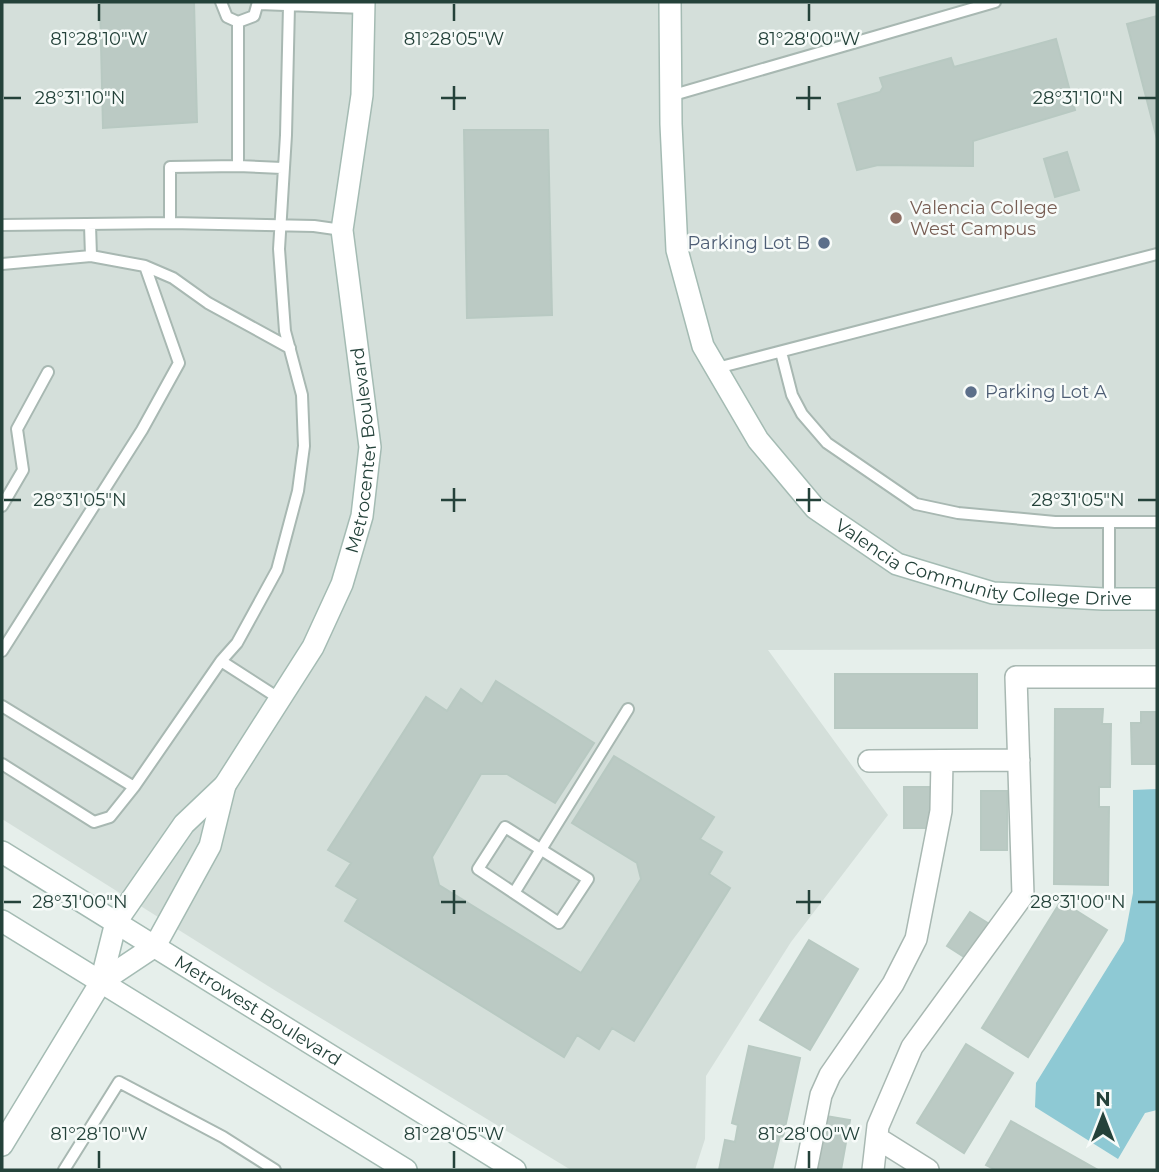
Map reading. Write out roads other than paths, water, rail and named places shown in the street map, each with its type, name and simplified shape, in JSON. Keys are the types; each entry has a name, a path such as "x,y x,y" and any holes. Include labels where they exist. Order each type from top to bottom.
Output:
{"street":[{"name":"Valencia Community College Drive","path":"670,2 670,96 677,250 704,346 758,440 816,508 897,564 993,593 1157,599"},
{"name":"Metrocenter Boulevard","path":"116,922 184,824 225,785 313,647 340,588 362,516 370,447 342,230 362,95 364,5"},
{"path":"873,1170 878,1126 912,1047 1023,895 1016,677 1157,677"},
{"path":"869,761 1019,760"},
{"path":"806,1170 821,1095 830,1075 893,984 916,939 942,811 942,761"},
{"name":"Metrocenter Boulevard","path":"155,946 210,846 225,785"},
{"name":"Metrowest Boulevard","path":"2,852 515,1170"},
{"path":"2,921 406,1170"},
{"path":"2,1145 101,982 116,922"},
{"path":"101,982 155,946"},
{"path":"877,1138 928,1170"}],"lane":[{"path":"221,2 227,17 238,22 250,20 259,3 289,6 364,5"},
{"path":"670,96 995,2"},
{"path":"2,764 94,822 110,817 134,787 221,661 237,643 277,570 298,491 304,446 302,395 285,331 279,226 286,135 289,6"},
{"path":"238,22 238,166"},
{"path":"170,223 170,167 282,168"},
{"path":"2,226 170,223 342,230"},
{"path":"90,226 91,256"},
{"path":"717,368 1157,254"},
{"path":"2,264 91,256 145,266 173,278 208,303 290,348"},
{"path":"2,651 142,430 179,363 145,266"},
{"path":"781,352 792,395 802,414 827,443 916,504 958,513 1033,520 1157,522"},
{"path":"2,506 23,470 17,429 48,372"},
{"path":"1109,522 1109,599"},
{"path":"221,661 280,699"},
{"path":"2,706 134,787"},
{"path":"514,893 628,709"},
{"path":"505,827 541,850 588,879 559,923 478,869 505,827"},
{"path":"64,1170 119,1082 223,1137 275,1170"}],"water":[{"path":"1157,789 1157,1110 1145,1113 1118,1159 1035,1107 1036,1083 1124,941 1133,893 1133,790"}],"place":[{"name":"Valencia College West Campus","path":"896,218"},
{"name":"Parking Lot B","path":"824,243"},
{"name":"Parking Lot A","path":"971,392"}]}
